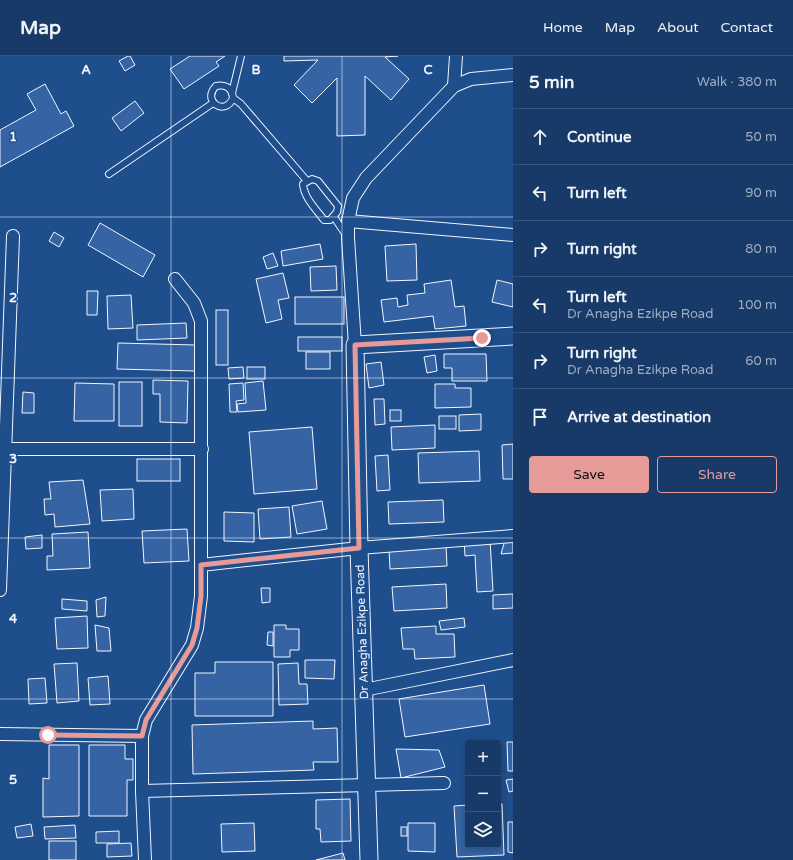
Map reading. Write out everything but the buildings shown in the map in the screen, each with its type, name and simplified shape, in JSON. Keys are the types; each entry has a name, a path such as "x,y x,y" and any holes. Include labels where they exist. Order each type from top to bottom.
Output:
{"street":[{"path":"454,86 456,56"},
{"path":"513,75 471,79 454,86 366,178 353,198 348,221 355,345 513,336"},
{"path":"348,221 513,235"},
{"path":"0,590 6,449 3,421 13,236"},
{"path":"145,860 142,791 142,736 146,720 192,645 197,628 201,596 201,321 194,303 175,279"},
{"name":"Dr Anagha Ezikpe Road","path":"355,345 359,548 369,860"},
{"path":"6,449 202,449"},
{"path":"201,565 359,548 513,536"},
{"path":"364,690 513,660"},
{"path":"0,734 142,736"},
{"path":"142,791 444,783"}],"lane":[{"path":"241,56 232,95 231,102 227,106 218,106 213,103 211,94 216,86 226,86 230,89 232,95 307,181"},
{"path":"109,174 213,103"},
{"path":"312,179 318,181 338,206 334,217 330,220 324,220 307,198 304,190 304,184 307,181 312,179"},
{"path":"334,217 348,238"}],"route":[{"path":"48,735 142,736 146,720 192,645 197,628 201,596 201,565 359,548 355,345 482,338"}]}
